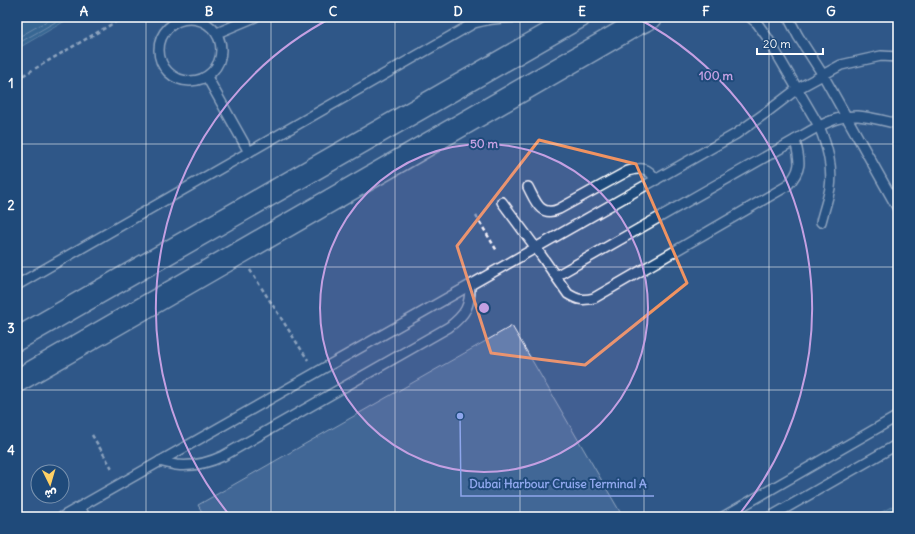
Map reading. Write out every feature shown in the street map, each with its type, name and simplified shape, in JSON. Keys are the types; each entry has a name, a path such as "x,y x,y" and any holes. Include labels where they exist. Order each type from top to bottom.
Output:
{"street":[{"path":"17,381 651,17"},
{"path":"17,339 578,18"}],"lane":[{"path":"217,33 254,17"},
{"path":"17,285 474,23 500,17 578,18"},
{"path":"750,17 767,37 819,126 824,140 829,155 831,172 830,188 821,222"},
{"path":"788,17 798,36 823,75 898,209"},
{"path":"187,18 199,20 209,25 217,33 221,45 221,57 216,68 207,77 196,81 185,81 174,78 165,70 160,60 158,49 160,38 175,19 187,18"},
{"path":"62,517 736,134 797,89 842,65 882,56 898,56"},
{"path":"207,77 249,152"},
{"path":"556,276 832,120 859,116 898,124"},
{"path":"502,202 568,294 576,299 585,300 594,298 787,186 794,178 798,169 800,158 795,140"},
{"path":"528,187 540,208 549,212 559,209 628,171 642,168 648,170 656,180"},
{"path":"160,461 176,465 192,465 207,463 223,456 450,327 459,320 466,309 470,298 470,286"},
{"path":"723,517 898,416"},
{"path":"770,517 898,444"},
{"path":"80,507 85,517"}],"path":[{"path":"17,79 124,17"},
{"path":"476,216 505,266"},
{"path":"239,253 316,373"},
{"path":"92,435 121,484"}],"highlighted area":[{"path":"539,140 636,164 687,283 585,365 491,353 457,246"}],"water":[{"path":"17,17 72,17 17,49"},
{"path":"898,503 898,517 873,517"}],"building":[{"path":"512,326 623,517 205,517 198,505"}],"place":[{"name":"Dubai Harbour Cruise Terminal A","path":"460,416"}]}
